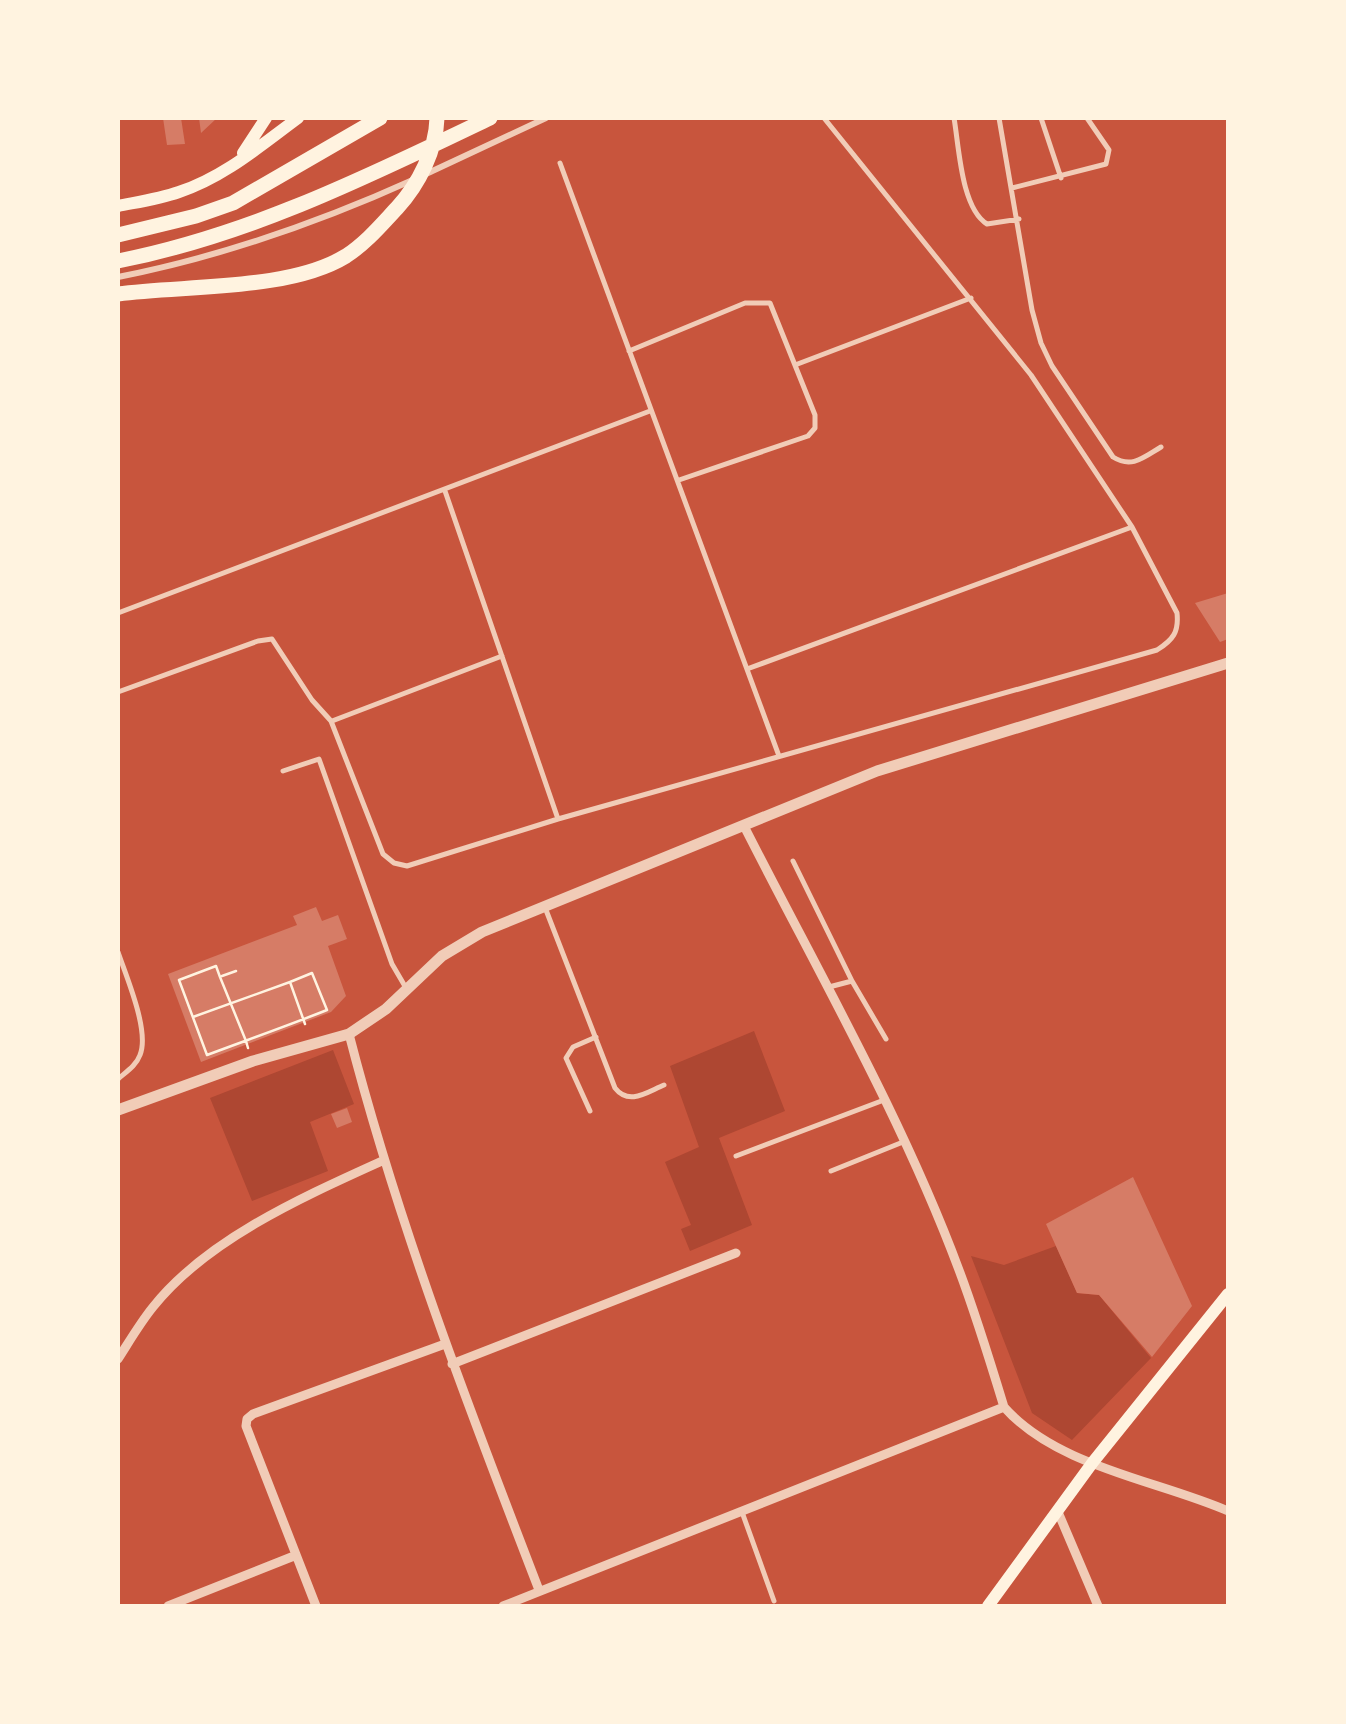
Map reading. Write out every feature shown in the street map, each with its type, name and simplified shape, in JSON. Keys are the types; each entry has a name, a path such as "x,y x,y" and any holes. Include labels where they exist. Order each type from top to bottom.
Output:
{"highway":[{"path":"118,236 233,203 380,118"},
{"path":"118,294 273,280 312,271 346,256 403,202 422,171 438,118"},
{"path":"118,261 175,250 289,211 490,118"}],"main road":[{"path":"236,164 266,118"},
{"path":"118,206 178,192 236,164 298,118"},
{"path":"988,1606 1093,1462 1228,1294"}],"street":[{"path":"118,277 228,250 291,229 370,199 546,118"},
{"path":"118,1110 253,1061 349,1034 386,1009 461,943 877,771 1228,663"},
{"path":"744,826 903,1142 958,1268 1004,1407 1035,1436 1093,1462 1228,1511"},
{"path":"349,1034 382,1160 452,1364 539,1590"},
{"path":"118,1359 154,1306 204,1260 298,1200 382,1160"},
{"path":"452,1364 736,1253"},
{"path":"316,1606 246,1426 247,1418 445,1344"},
{"path":"503,1606 1004,1407"},
{"path":"1058,1512 1098,1606"},
{"path":"168,1606 294,1556"}],"lane":[{"path":"118,692 272,639 330,721 383,854 406,866 558,819 1157,650 1170,641 1178,628 1177,613 1132,527 1031,375 824,118"},
{"path":"954,118 973,210 987,224 1018,219"},
{"path":"999,118 1032,310 1052,366 1113,457 1123,463 1136,462 1161,447"},
{"path":"1041,118 1061,178"},
{"path":"1012,188 1098,168 1110,157 1087,118"},
{"path":"560,163 779,756"},
{"path":"795,365 972,298"},
{"path":"629,351 712,315 758,300 770,302 815,415 816,428 808,436 680,480"},
{"path":"118,612 650,411"},
{"path":"444,490 558,819"},
{"path":"746,669 1132,527"},
{"path":"330,721 502,656"},
{"path":"283,771 319,759 392,964 406,988"},
{"path":"794,861 852,981 886,1039"},
{"path":"544,908 615,1088 624,1098 630,1098 664,1085"},
{"path":"118,952 142,1034 141,1054 118,1079"},
{"path":"826,988 852,981"},
{"path":"590,1110 566,1058 572,1046 596,1037"},
{"path":"736,1156 884,1100"},
{"path":"831,1172 903,1142"},
{"path":"742,1512 774,1601"}],"path":[{"path":"193,1016 231,1003 290,982 312,973 327,1010 304,1022 247,1043 207,1055 179,980 216,966 220,977 231,1003 247,1043"},
{"path":"220,977 236,971"},
{"path":"290,982 304,1022"}],"shaded area":[{"path":"754,1031 785,1111 719,1138 752,1225 690,1251 681,1229 691,1225 665,1162 699,1147 670,1066"},
{"path":"333,1050 354,1104 310,1122 328,1171 252,1201 210,1098"},
{"path":"1056,1246 1077,1293 1099,1295 1151,1358 1072,1440 1032,1413 971,1256 1004,1265"}],"building":[{"path":"163,118 181,118 185,144 167,145"},
{"path":"199,118 217,118 201,133"},
{"path":"1228,593 1228,639 1220,642 1195,603"},
{"path":"316,907 322,921 338,915 347,939 328,946 346,996 331,1012 201,1062 168,974 297,925 293,916"},
{"path":"347,1108 352,1122 337,1128 331,1114"},
{"path":"1133,1177 1192,1306 1152,1357 1099,1295 1077,1293 1046,1224"}]}
